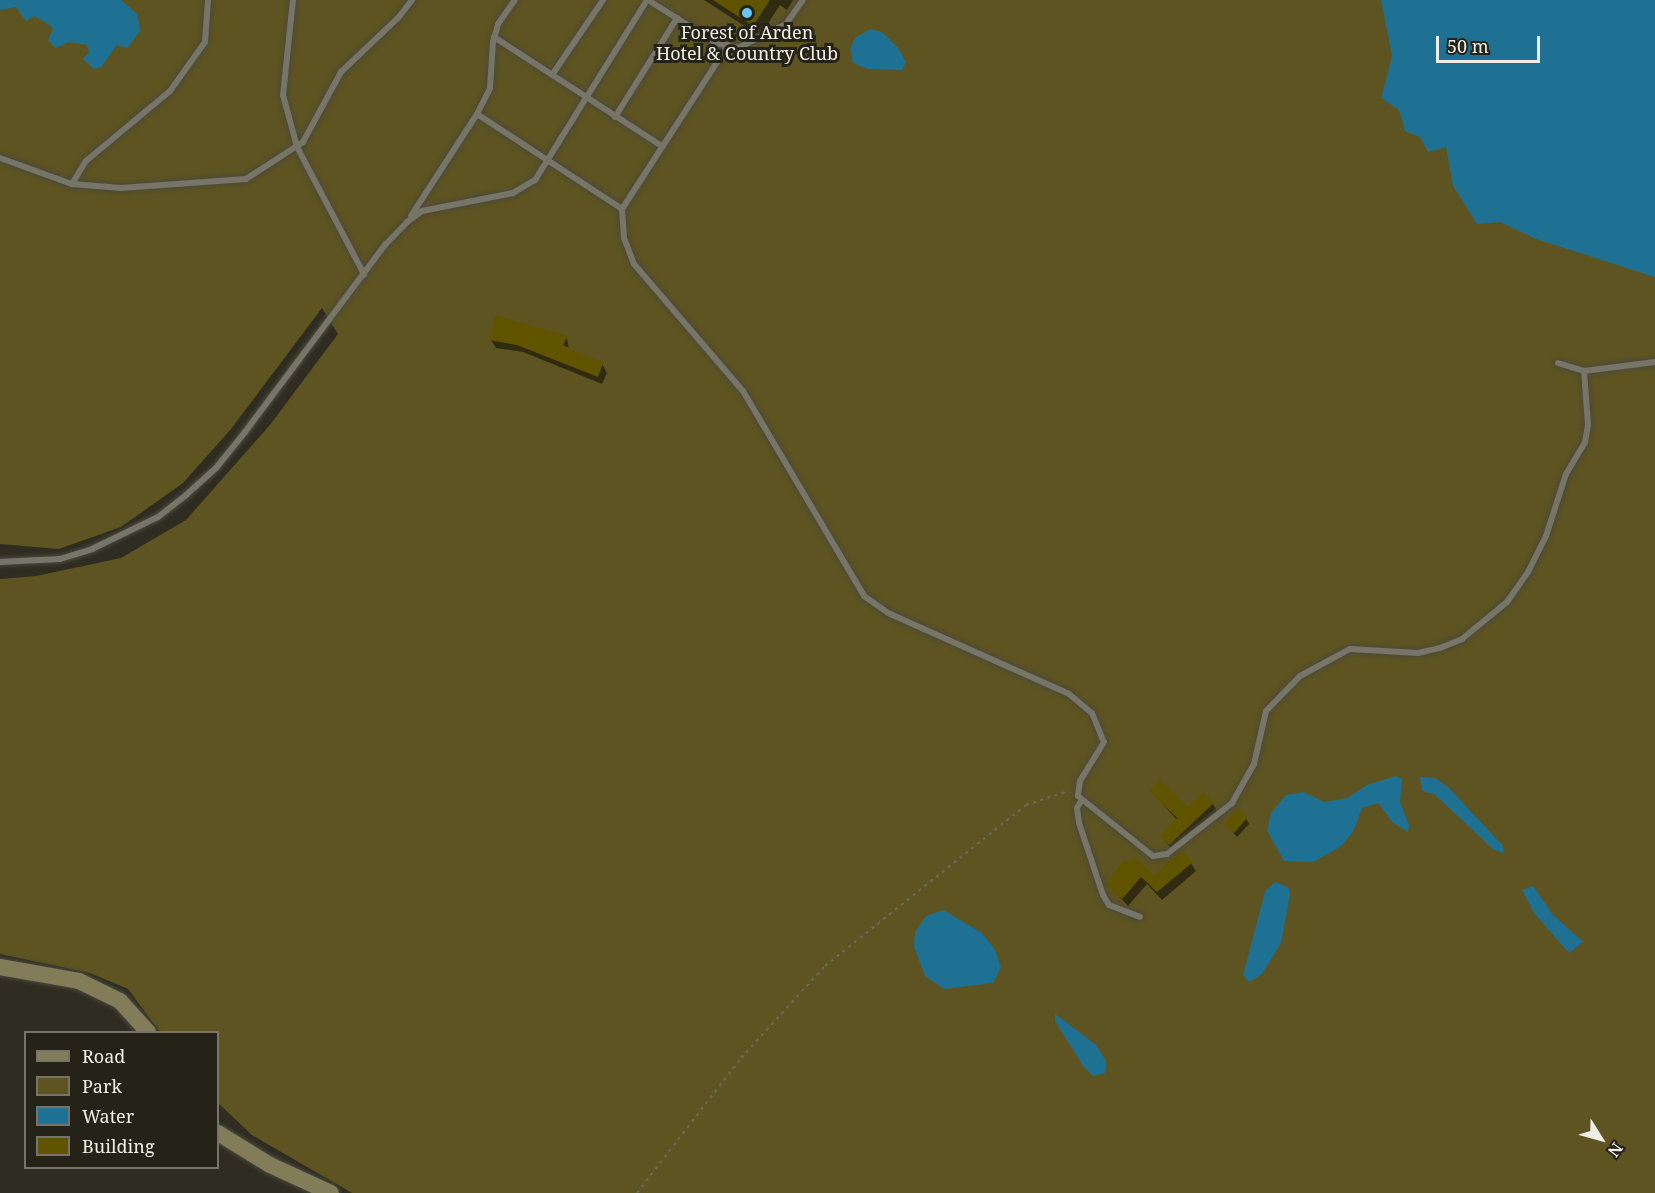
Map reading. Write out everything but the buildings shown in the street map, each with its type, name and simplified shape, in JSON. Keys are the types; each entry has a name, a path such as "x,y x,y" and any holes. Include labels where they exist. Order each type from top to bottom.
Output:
{"street":[{"path":"0,967 79,981 120,1001 147,1031"},
{"path":"219,1134 270,1165 331,1193"}],"lane":[{"path":"72,184 86,161 170,91 205,42 208,0"},
{"path":"293,0 283,95 297,147 364,274"},
{"path":"0,158 72,184 121,188 246,179 297,147 341,72 398,18 411,0"},
{"path":"0,561 60,559 130,532 168,509 216,468 364,274 407,222 477,114 490,88 494,37 515,0"},
{"path":"552,75 603,0"},
{"path":"407,222 422,210 513,193 535,180 647,0 716,43 738,48 767,37 786,24 803,0"},
{"path":"615,117 677,18"},
{"path":"494,37 662,146"},
{"path":"728,45 622,209 624,238 634,264 743,391 864,596 888,613 1069,694 1092,713 1104,742 1076,789 1081,801 1153,856 1167,854 1232,803 1254,764 1266,711 1300,676 1350,649 1429,651 1462,639 1507,602 1528,572 1546,536 1566,474 1585,442 1588,425 1584,371"},
{"path":"477,114 622,209"},
{"path":"1558,363 1584,371 1655,362"},
{"path":"1081,801 1077,808 1079,823 1103,895 1109,905 1140,917"}],"path":[{"path":"637,1193 741,1058 825,966 1026,805 1076,789"}],"green space":[{"path":"0,0 1655,0 1655,1193 352,1193 252,1135 219,1104 219,1031 159,1031 128,989 90,973 0,954 0,579 36,576 121,558 186,520 270,425 338,334 322,308 231,429 183,483 121,527 59,549 0,544"}],"water":[{"path":"0,0 121,0 137,14 140,31 127,48 117,45 101,67 94,69 83,59 89,52 87,45 69,42 55,48 48,40 53,28 34,16 26,21 16,7 0,10"},
{"path":"1381,0 1655,0 1655,277 1536,239 1500,222 1477,224 1453,186 1446,147 1428,152 1420,137 1405,131 1399,110 1381,98 1392,56"},
{"path":"871,29 882,32 898,48 906,62 902,70 868,69 853,63 850,48 856,37"},
{"path":"1396,776 1402,779 1400,802 1409,825 1408,832 1393,823 1378,803 1362,808 1353,832 1340,847 1313,862 1284,861 1267,831 1271,813 1286,795 1303,792 1324,802 1347,798 1367,785"},
{"path":"1420,777 1435,778 1448,787 1503,846 1504,853 1494,850 1434,794 1422,791"},
{"path":"1275,882 1288,887 1290,894 1281,943 1262,974 1249,982 1243,975 1265,891"},
{"path":"1533,886 1553,915 1583,942 1569,953 1534,913 1522,890"},
{"path":"943,910 982,933 995,950 1001,967 993,983 944,989 925,976 914,947 915,932 926,916"},
{"path":"1055,1014 1096,1045 1106,1061 1105,1073 1093,1076 1083,1066 1055,1021"}],"place":[{"name":"Forest of Arden Hotel & Country Club","path":"747,13"}]}
